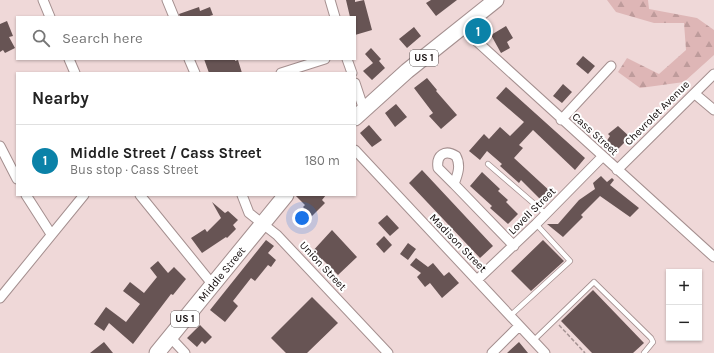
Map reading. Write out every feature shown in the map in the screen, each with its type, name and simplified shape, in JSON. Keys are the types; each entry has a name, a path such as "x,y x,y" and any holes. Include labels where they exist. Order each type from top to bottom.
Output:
{"main road":[{"name":"US 1","path":"359,114 490,2"},
{"name":"Middle Street","path":"157,353 285,196"}],"street":[{"path":"43,0 50,16"},
{"path":"167,0 174,16"},
{"path":"330,0 335,16"},
{"name":"Cass Street","path":"461,27 561,120 714,258"},
{"path":"69,60 75,72"},
{"path":"190,60 195,72"},
{"path":"284,72 322,60"},
{"path":"347,60 352,72"},
{"path":"561,120 611,66"},
{"name":"Chevrolet Avenue","path":"617,170 714,74"},
{"path":"356,91 359,114"},
{"path":"695,94 714,110"},
{"path":"0,146 16,177"},
{"name":"Madison Street","path":"356,151 545,353"},
{"name":"Lovell Street","path":"477,280 514,246 602,157"},
{"path":"454,184 514,246"},
{"path":"27,196 51,234"},
{"path":"0,298 83,196"},
{"path":"141,196 213,286"},
{"name":"Union Street","path":"242,196 249,213 277,235 386,352"},
{"path":"492,353 519,326"},
{"path":"170,337 185,353"}],"lane":[{"path":"488,164 546,214"},
{"path":"510,316 570,261 536,224"},
{"path":"533,341 594,282 651,338 653,342 644,353"}],"path":[{"path":"554,320 585,353"}],"green space":[{"path":"607,0 648,0 649,9 697,18 714,30 714,55 684,82 640,88 618,72 627,58 659,74 686,50 684,23 654,23 616,12"}],"building":[{"path":"346,0 355,0 355,2 364,0 372,30 356,35 356,16 350,16"},
{"path":"431,0 457,0 436,16 426,3"},
{"path":"199,7 200,11 210,7 213,15 180,16 179,14"},
{"path":"7,21 13,36 9,37 15,48 5,53 3,50 0,52 0,24"},
{"path":"506,26 513,38 507,42 510,48 501,53 491,35"},
{"path":"414,27 421,36 407,48 399,39"},
{"path":"371,48 381,59 379,61 385,68 372,80 363,71 373,63 365,54"},
{"path":"583,56 595,66 588,74 576,64"},
{"path":"204,60 238,60 242,72 209,72"},
{"path":"427,78 457,115 441,129 429,116 433,113 414,88"},
{"path":"563,84 572,92 562,103 553,96"},
{"path":"506,87 585,158 575,170 533,130 519,145 523,148 514,158 552,193 543,202 521,180 519,183 500,166 502,164 487,151 480,160 469,151 484,134 489,139 500,127 510,136 524,122 496,98"},
{"path":"396,104 407,117 395,127 385,113"},
{"path":"369,125 382,140 372,147 360,133"},
{"path":"618,126 630,137 617,150 606,142 610,136 608,134"},
{"path":"422,170 493,246 480,258 409,183"},
{"path":"482,172 500,189 498,191 508,200 506,202 518,214 508,224 490,208 492,206 470,186"},
{"path":"601,176 607,182 612,178 614,180 610,185 639,208 630,217 600,196 581,215 583,217 563,237 547,224 558,224 579,200 595,189 593,183"},
{"path":"296,196 325,196 322,200 325,203 312,216 303,207 305,205"},
{"path":"212,202 225,213 228,211 238,220 233,225 236,229 227,238 226,237 202,253 191,238 205,229 207,232 221,218"},
{"path":"387,215 399,228 390,236 378,223"},
{"path":"332,230 357,257 338,275 322,259 320,261 311,253"},
{"path":"384,236 392,245 384,253 376,244"},
{"path":"266,240 274,246 268,253 276,260 271,267 268,265 255,281 251,278 233,301 238,306 225,322 210,310"},
{"path":"543,240 564,261 531,291 511,271"},
{"path":"408,243 416,249 408,260 400,254"},
{"path":"416,258 428,267 433,263 444,276 449,272 459,283 442,298 430,283 425,287 417,277 421,273 410,265"},
{"path":"158,261 168,273 174,267 186,279 173,295 171,294 133,344 109,323 104,331 94,324 106,307 126,322 140,304 123,291 130,282 144,293 157,277 150,268"},
{"path":"593,290 644,343 633,353 592,353 561,321"},
{"path":"312,297 338,323 307,353 286,353 271,338"},
{"path":"200,325 212,337 205,344 202,341 197,347 187,338"},
{"path":"104,342 113,353 90,353"},
{"path":"519,342 528,353 507,353"}],"place":[{"name":"Middle Street / Cass Street","path":"478,31"}]}
